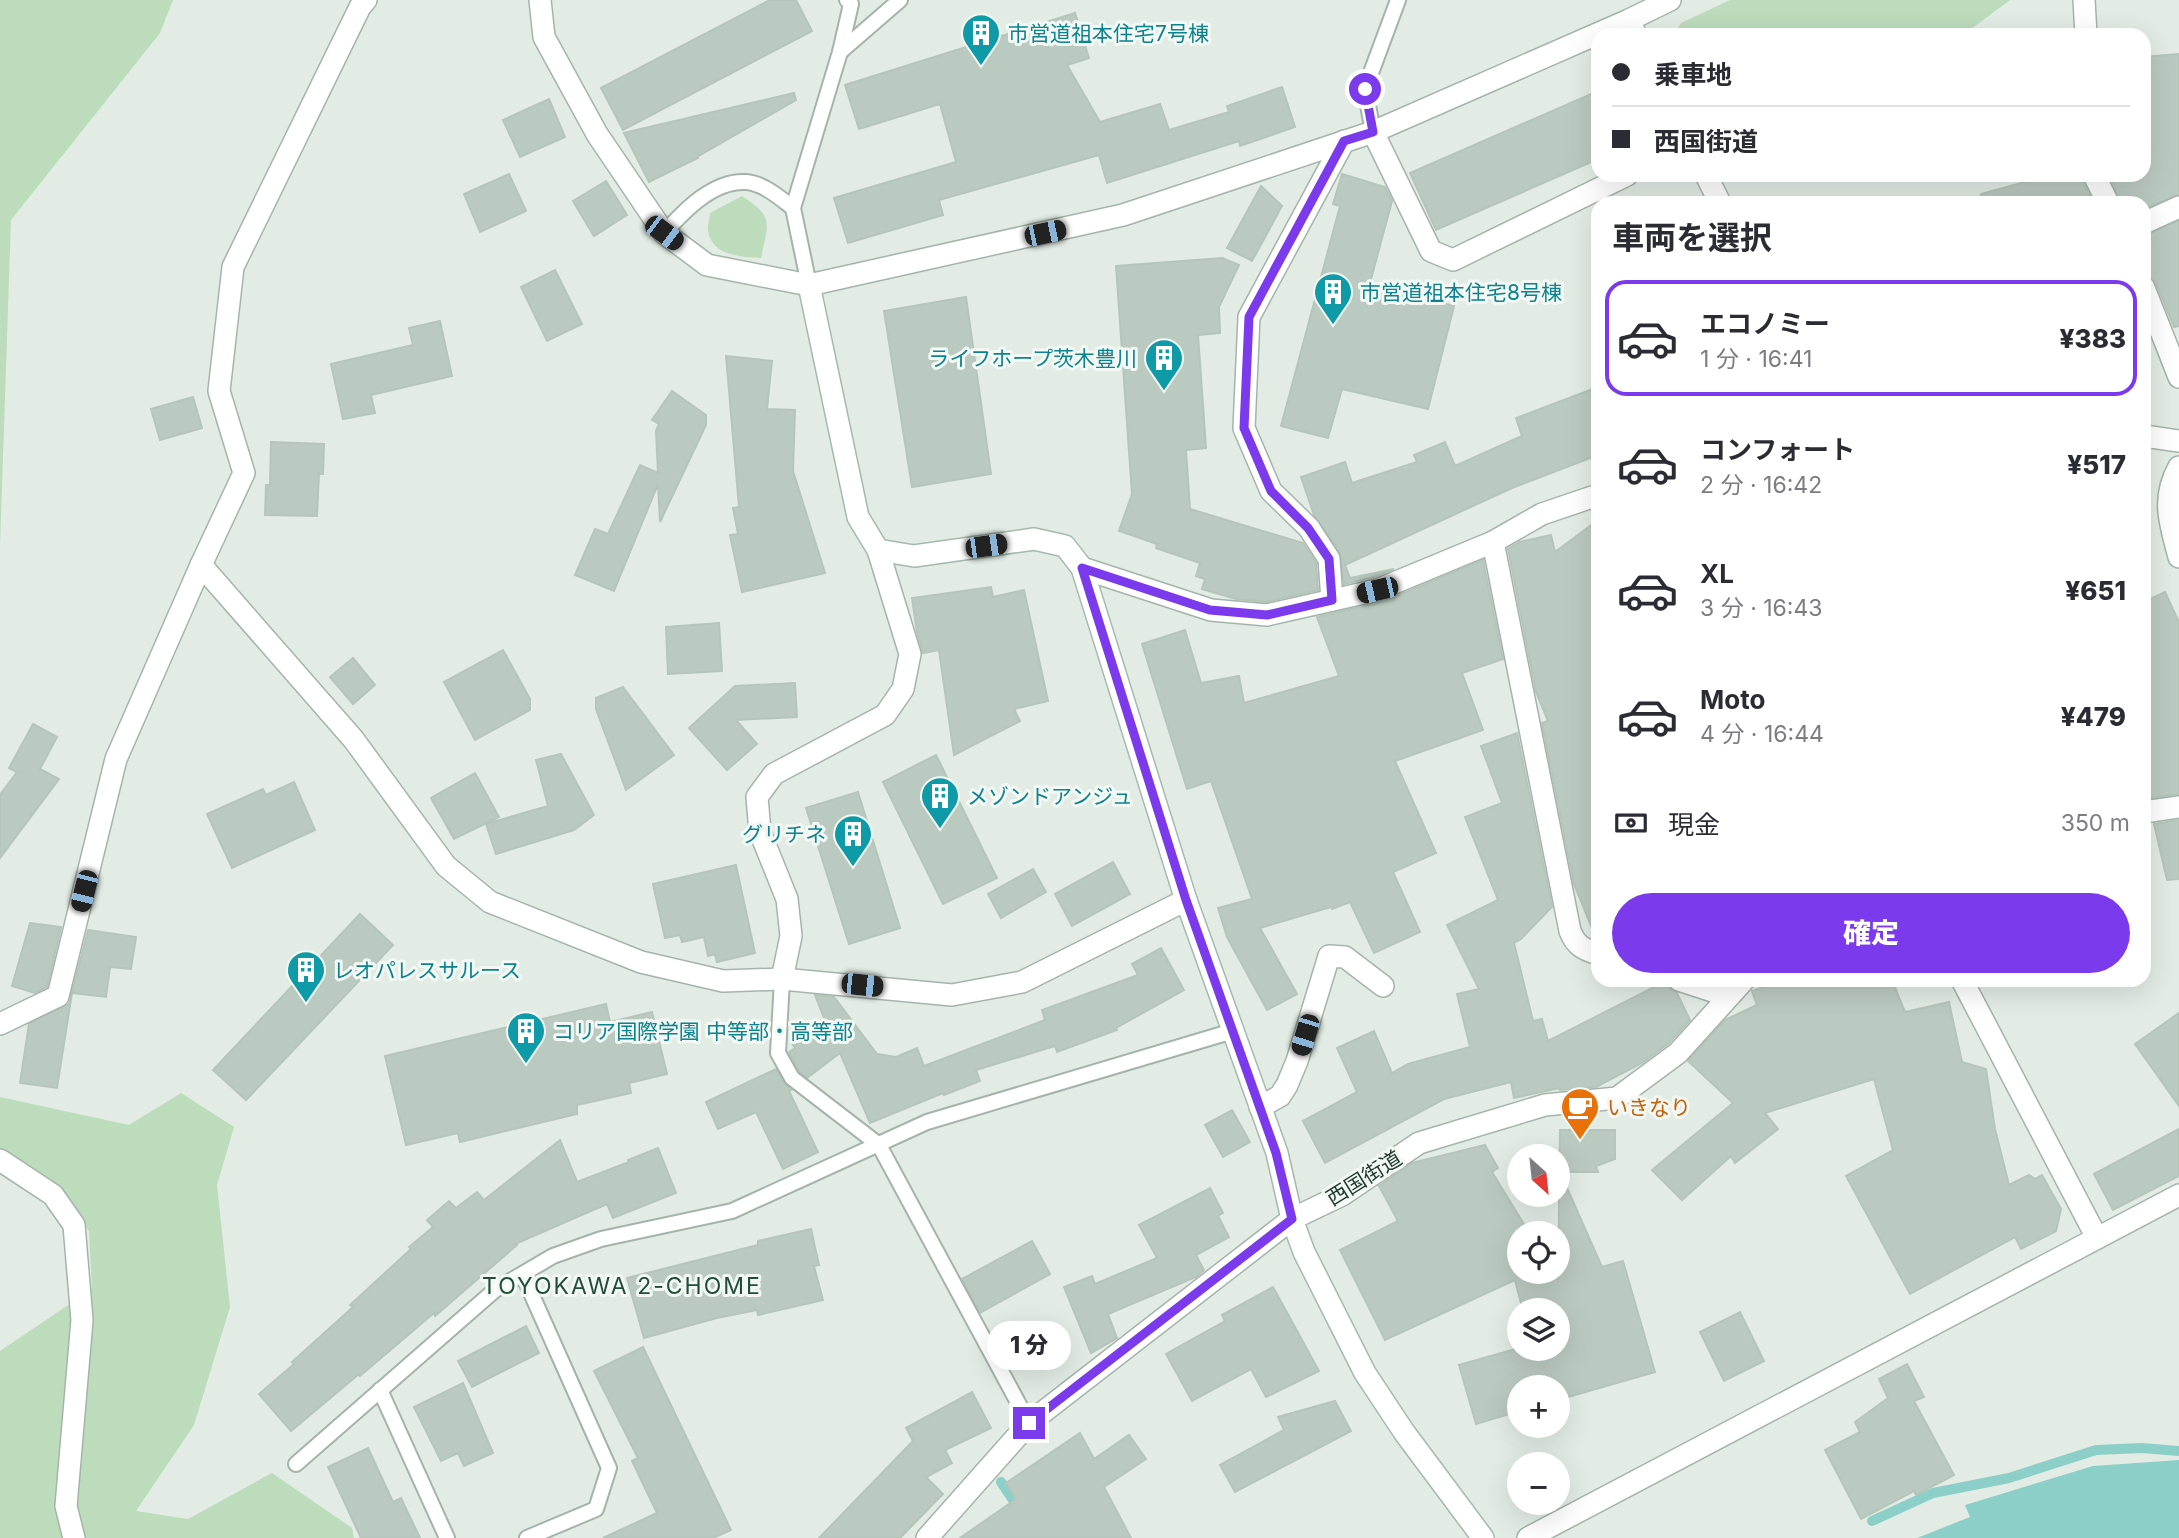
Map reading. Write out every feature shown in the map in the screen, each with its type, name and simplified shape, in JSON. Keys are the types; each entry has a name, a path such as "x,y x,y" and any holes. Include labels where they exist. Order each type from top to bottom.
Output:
{"street":[{"path":"0,1024 58,996 116,759 244,473 219,391 233,267 366,0"},
{"path":"540,0 544,37 597,134 664,233 707,265 809,285 1123,215 1373,132 1591,44"},
{"path":"1633,27 1670,0"},
{"path":"2084,0 2086,28"},
{"path":"1373,132 1431,251 1453,260 1614,182"},
{"path":"1332,600 1329,559 1308,528 1271,491 1244,428 1249,317 1344,141"},
{"path":"2151,220 2179,207"},
{"path":"782,979 791,936 787,899 760,832 757,797 774,774 885,715 903,689 910,654 878,550 858,517 809,285"},
{"path":"2151,306 2179,377"},
{"path":"2151,437 2179,441"},
{"path":"2179,467 2170,482 2168,519 2179,557"},
{"path":"1082,568 1210,610 1267,615 1377,590 1493,542 1542,514 1591,497"},
{"path":"878,550 914,556 1034,539 1065,546 1082,568 1186,900 1276,1153 1292,1219 1304,1252 1365,1373 1404,1432 1483,1538"},
{"path":"1493,542 1570,931 1574,942 1591,951"},
{"path":"201,565 354,740 446,866 490,902 641,962 723,981 782,979 952,995 1022,982 1186,900"},
{"path":"2151,811 2179,807"},
{"path":"1260,1107 1280,1096 1287,1085 1329,956 1345,957 1383,986"},
{"path":"1700,987 1728,996"},
{"name":"西国街道","path":"927,1538 1029,1423 1292,1219 1342,1195 1419,1143 1545,1105 1617,1098 1678,1053 1737,987"},
{"path":"1966,987 2096,1238"},
{"path":"0,1160 53,1195 74,1225 82,1320 66,1506 74,1538"},
{"path":"1528,1538 2179,1195"}],"lane":[{"path":"809,285 793,208 840,52 850,4 847,0"},
{"path":"840,52 900,0"},
{"path":"1373,132 1365,89 1398,0"},
{"path":"664,233 687,209 716,188 746,182 774,193 793,208"},
{"path":"782,979 778,1052 792,1078 878,1145 1029,1423"},
{"path":"296,1464 495,1290 553,1256 601,1239 732,1211 927,1122 1233,1031"},
{"path":"523,1275 609,1468 596,1509 527,1538"},
{"path":"380,1390 447,1538"}],"green space":[{"path":"0,0 173,0 160,33 11,220 0,546"},
{"path":"1730,0 2010,0 1972,28 1678,28 1681,23"},
{"path":"742,196 760,210 766,222 761,258 728,253 710,239 710,213"},
{"path":"181,1093 234,1127 217,1185 230,1307 194,1425 136,1511 188,1519 272,1473 352,1528 354,1538 0,1538 0,1351 92,1289 89,1231 56,1189 0,1174 0,1097 129,1125"}],"water":[{"path":"2179,1460 2179,1538 1917,1538 1970,1517 1965,1505 2093,1466"}],"building":[{"path":"770,0 796,0 812,31 623,130 601,88"},
{"path":"1075,13 1089,58 1067,65 1100,122 1160,104 1169,130 1229,112 1227,106 1282,87 1295,127 1240,146 1239,141 1107,183 1099,155 939,200 943,215 848,243 834,198 956,162 940,104 859,129 845,85"},
{"path":"2179,54 2179,194 2151,206 2151,196 2118,196 2112,182 2151,182 2151,56"},
{"path":"794,93 796,100 698,158 649,182 624,133"},
{"path":"1591,94 1591,162 1436,230 1410,173"},
{"path":"549,99 565,137 520,157 503,120"},
{"path":"509,174 526,211 480,232 464,194"},
{"path":"1342,174 1385,187 1392,201 1370,283 1454,306 1428,409 1342,389 1328,438 1281,426 1340,206 1333,204"},
{"path":"606,181 627,215 594,236 573,201"},
{"path":"2025,182 2084,182 2090,196 1981,196"},
{"path":"1261,186 1282,206 1252,261 1227,248"},
{"path":"2179,221 2179,326 2174,327 2156,283 2151,278 2151,233"},
{"path":"1222,258 1239,265 1219,307 1220,333 1198,335 1206,448 1186,450 1190,509 1303,543 1316,563 1318,590 1266,602 1236,599 1202,589 1205,579 1196,576 1200,563 1156,548 1157,544 1119,531 1132,494 1116,266"},
{"path":"555,270 582,324 547,341 521,287"},
{"path":"966,297 991,474 912,487 884,311"},
{"path":"440,321 452,376 371,395 375,413 343,419 331,364 413,345 409,328"},
{"path":"726,356 772,361 767,409 795,410 793,471 825,573 742,592 730,535 738,534 733,508 739,507"},
{"path":"1591,390 1591,458 1512,488 1345,565 1350,578 1394,569 1344,584 1340,552 1314,515 1301,477 1345,462 1352,483 1417,462 1414,455 1445,442 1455,466 1522,436 1516,418"},
{"path":"672,391 706,415 706,425 660,522 658,484 614,591 575,575 595,529 608,534 640,465 658,473 656,431 659,424 652,420"},
{"path":"193,397 202,428 160,440 151,409"},
{"path":"271,442 324,444 317,516 265,515 266,485 270,485"},
{"path":"1591,525 1591,926 1574,884 1542,723 1548,721 1536,692 1508,549 1520,542 1551,535 1555,552"},
{"path":"1483,560 1503,659 1462,673 1483,730 1395,761 1436,853 1393,872 1420,932 1374,953 1350,902 1260,928 1297,994 1267,1010 1227,937 1218,908 1252,899 1211,781 1187,789 1142,644 1185,630 1201,683 1239,676 1244,703 1339,676 1317,617 1382,602"},
{"path":"991,587 993,597 1024,590 1048,701 1014,709 1020,721 954,755 939,650 923,653 912,598"},
{"path":"2165,592 2179,622 2179,794 2151,798 2151,599"},
{"path":"719,623 722,671 668,674 666,627"},
{"path":"503,650 530,699 530,710 475,740 444,682"},
{"path":"353,658 375,685 353,704 330,677"},
{"path":"795,683 797,717 736,720 757,744 727,770 689,728 735,686"},
{"path":"623,687 674,755 626,790 596,709 596,698"},
{"path":"33,724 57,737 40,769 59,779 0,858 0,795 17,772 9,768"},
{"path":"1517,733 1552,907 1514,943 1533,1021 1542,1019 1548,1041 1654,987 1669,987 1677,993 1690,1020 1669,1043 1642,1063 1596,1087 1560,1088 1514,1098 1511,1082 1444,1099 1325,1163 1303,1121 1357,1092 1337,1048 1374,1031 1392,1073 1408,1064 1470,1047 1457,994 1479,989 1447,925 1498,900 1465,817 1502,803 1481,746"},
{"path":"561,754 594,815 574,830 496,854 486,824 548,806 536,760"},
{"name":"メゾンドアンジュ","path":"936,755 997,878 943,904 883,782"},
{"path":"475,773 499,817 454,839 431,798"},
{"path":"294,782 315,830 232,868 207,814 263,789 266,795"},
{"name":"グリチネ","path":"858,792 900,928 849,944 806,808"},
{"path":"2179,820 2179,879 2167,880 2154,824"},
{"path":"1113,862 1130,894 1072,926 1055,894"},
{"path":"736,865 755,953 717,962 715,954 708,956 704,937 682,942 680,935 665,938 653,884"},
{"path":"1033,869 1046,892 1001,918 988,894"},
{"name":"レオパレスサルース","path":"360,914 393,945 246,1100 213,1070"},
{"path":"30,923 61,927 47,987 35,993 12,986"},
{"path":"88,930 136,937 131,969 110,967 106,997 72,993 57,1088 20,1083 29,1024 69,1004"},
{"path":"1161,948 1184,990 1116,1028 1117,1030 1057,1052 1055,1046 976,1070 980,1081 870,1123 840,1053 807,1078 799,1072 789,1052 795,1048 791,1042 824,1018 815,995 834,997 877,1054 896,1057 917,1048 924,1066 1045,1020 1042,1010 1138,975 1132,964"},
{"path":"1763,987 1895,987 1905,1012 1949,1002 1962,1062 1986,1069 1995,1129 2009,1185 2029,1175 2035,1179 2042,1175 2061,1209 2056,1231 2021,1249 2015,1237 1910,1294 1846,1176 1893,1150 1874,1079 1765,1113 1778,1129 1735,1163 1731,1156 1682,1200 1652,1170 1733,1103 1688,1061 1725,1020 1757,1005 1752,991"},
{"name":"コリア国際学園 中等部・高等部","path":"606,1004 610,1022 652,1012 667,1074 629,1083 631,1093 577,1105 577,1114 460,1142 458,1133 406,1145 385,1056"},
{"path":"2179,1013 2179,1106 2135,1044"},
{"path":"776,1069 791,1090 789,1091 818,1152 783,1169 756,1112 718,1129 706,1102"},
{"path":"1232,1110 1250,1142 1223,1157 1205,1125"},
{"path":"2179,1129 2179,1176 2113,1210 2094,1174"},
{"path":"1560,1130 1615,1130 1615,1159 1596,1166 1598,1172 1570,1172 1570,1144 1560,1144"},
{"path":"560,1140 577,1182 658,1148 676,1193 613,1218 607,1204 515,1244 517,1245 435,1316 434,1313 291,1431 259,1394 294,1364 292,1362 353,1307 350,1305 433,1227 427,1220 449,1201 456,1208 477,1192 484,1200"},
{"path":"1485,1145 1498,1168 1492,1172 1507,1196 1507,1208 1514,1208 1522,1221 1507,1221 1507,1284 1385,1340 1340,1250 1398,1221 1379,1186 1412,1163"},
{"path":"1210,1188 1223,1213 1218,1216 1229,1237 1196,1255 1204,1270 1196,1277 1108,1314 1117,1338 1091,1353 1064,1287 1092,1276 1095,1284 1157,1258 1139,1225"},
{"path":"1570,1195 1602,1267 1623,1261 1655,1372 1570,1397 1570,1375 1507,1375 1507,1415 1476,1424 1459,1365 1507,1351 1507,1361 1570,1361 1570,1298 1520,1298 1516,1284 1570,1284 1570,1221 1559,1221 1559,1208 1570,1208"},
{"path":"811,1229 819,1265 814,1266 823,1300 758,1315 757,1310 717,1318 644,1338 627,1278"},
{"path":"1032,1241 1050,1274 980,1313 962,1279"},
{"path":"1273,1287 1319,1371 1266,1397 1251,1369 1192,1401 1166,1354 1225,1321 1222,1315"},
{"path":"1740,1312 1764,1361 1724,1381 1700,1332"},
{"path":"526,1326 539,1353 472,1387 458,1361"},
{"path":"643,1347 731,1530 713,1538 603,1538 657,1513 632,1461 638,1458 594,1371"},
{"path":"1907,1364 1924,1397 1914,1401 1954,1475 1916,1495 1914,1491 1861,1519 1825,1450 1860,1432 1855,1422 1888,1398 1879,1379"},
{"path":"463,1383 493,1453 464,1466 458,1453 441,1461 414,1407"},
{"path":"972,1392 991,1428 945,1450 952,1463 926,1477 943,1494 900,1538 819,1538 913,1441 906,1428"},
{"path":"1335,1401 1351,1431 1235,1492 1220,1465 1284,1430 1278,1417"},
{"path":"1080,1433 1094,1459 1129,1435 1146,1459 1104,1487 1131,1538 960,1538 1016,1499 1006,1483"},
{"path":"368,1448 393,1502 401,1498 420,1538 361,1538 328,1467"}],"waterway":[{"path":"1872,1521 1933,1493 2009,1478 2096,1450 2142,1448 2179,1451"},
{"path":"1001,1482 1021,1512"}],"place":[{"name":"市営道祖本住宅7号棟","path":"981,67"},
{"name":"市営道祖本住宅8号棟","path":"1333,326"},
{"name":"ライフホープ茨木豊川","path":"1164,392"},
{"name":"メゾンドアンジュ","path":"940,830"},
{"name":"グリチネ","path":"853,868"},
{"name":"レオパレスサルース","path":"306,1004"},
{"name":"コリア国際学園 中等部・高等部","path":"526,1065"},
{"name":"いきなり","path":"1580,1141"}],"district":[{"name":"TOYOKAWA 2-CHOME","path":"622,1286"}],"route":[{"path":"1029,1423 1292,1219 1276,1153 1186,900 1082,568 1210,610 1267,615 1332,600 1329,559 1308,528 1271,491 1244,428 1249,317 1344,141 1373,132 1365,89"}]}
